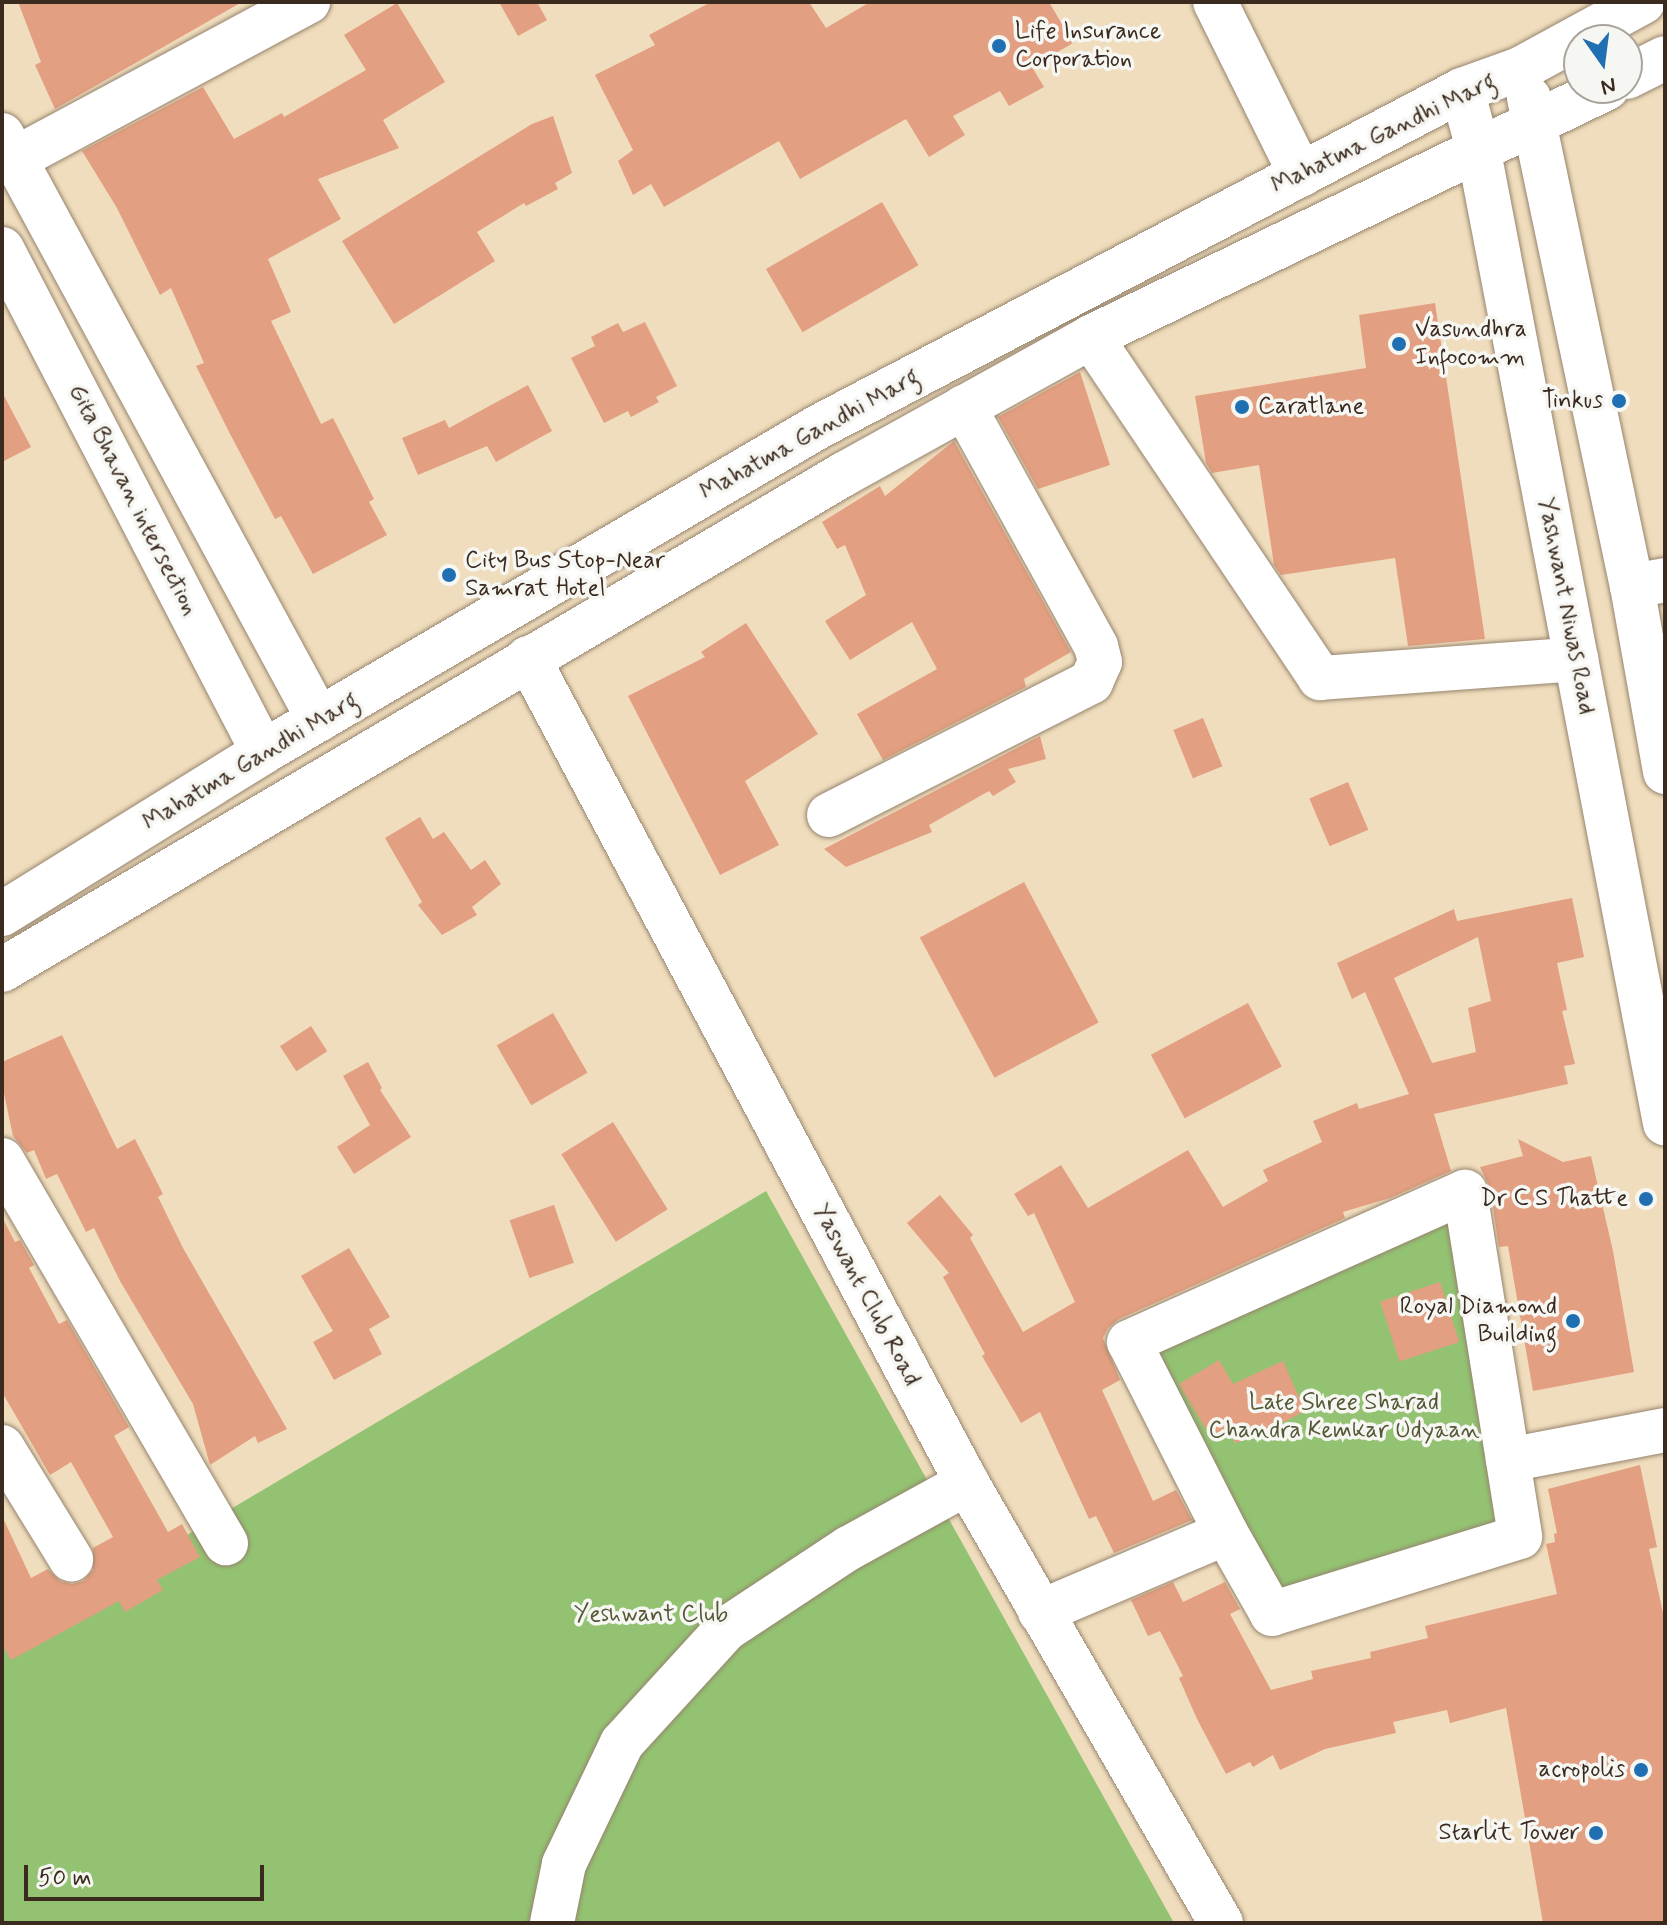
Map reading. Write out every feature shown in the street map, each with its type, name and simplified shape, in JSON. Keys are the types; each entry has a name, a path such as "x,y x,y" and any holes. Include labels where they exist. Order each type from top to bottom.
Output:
{"street":[{"path":"308,2 8,148 319,720"},
{"path":"1215,2 1301,175"},
{"name":"Mahatma Gandhi Marg","path":"2,914 263,752 818,427 1462,90 1520,69 1643,2"},
{"path":"1643,69 1665,58"},
{"path":"1520,69 1537,124 1648,583 1664,761"},
{"name":"Yashwant Niwas Road","path":"1462,90 1479,152 1665,1123"},
{"name":"Mahatma Gandhi Marg","path":"2,970 528,658 1091,337 1576,104"},
{"name":"Gita Bhavan intersection","path":"2,249 263,752"},
{"path":"1091,337 1320,678 1576,659"},
{"path":"829,815 1091,682 1100,662 1096,646 964,407"},
{"name":"Yaswant Club Road","path":"528,658 967,1483 1221,1923"},
{"path":"243,712 297,682"},
{"path":"2,1160 226,1543"},
{"path":"1465,1192 1520,1537 1272,1614 1226,1533 1129,1342 1465,1192"},
{"path":"1508,1460 1665,1430"},
{"path":"2,1447 71,1559"},
{"path":"552,1923 564,1864 622,1743 726,1629 849,1548 967,1483"},
{"path":"1040,1612 1226,1533"}],"green space":[{"name":"Yeshwant Club","path":"766,1191 1174,1923 2,1923 2,1645"},
{"name":"Late Shree Sharad Chandra Kemkar Udyaan","path":"1465,1192 1520,1537 1272,1614 1129,1342"}],"building":[{"path":"18,2 242,2 55,109 35,65 41,62"},
{"path":"499,2 537,2 547,20 518,36"},
{"path":"711,2 809,2 826,28 870,2 1049,2 1073,43 1032,67 1044,87 1009,106 1000,91 953,116 965,135 929,157 906,119 800,179 779,141 664,207 651,184 633,195 618,161 633,150 595,75 655,45 649,35"},
{"path":"397,3 445,82 383,120 399,148 318,179 341,219 268,259 291,312 271,321 321,424 333,418 374,499 369,502 387,535 313,574 281,516 275,519 196,366 204,363 171,288 160,295 117,208 82,151 203,87 234,139 282,113 284,117 366,70 344,35"},
{"path":"553,116 572,173 555,183 558,189 526,206 524,203 477,232 495,261 394,324 342,241 532,124"},
{"path":"882,202 918,265 802,332 766,269"},
{"path":"1435,303 1485,639 1408,646 1395,558 1281,575 1274,565 1259,465 1212,473 1206,463 1195,396 1366,368 1359,315"},
{"path":"645,322 677,386 656,397 659,402 631,417 628,411 604,423 571,358 595,346 591,337 618,323 623,332"},
{"path":"1080,372 1110,465 1038,489 998,417"},
{"path":"528,385 552,431 496,462 487,446 418,475 402,438 445,420 449,428"},
{"path":"2,392 31,447 2,462"},
{"path":"954,441 1071,652 1024,679 1026,687 883,760 857,714 937,669 912,622 850,660 825,621 866,595 845,545 837,549 822,522 880,486 885,496"},
{"path":"746,623 818,734 745,781 779,845 720,875 628,696 705,657 701,652"},
{"path":"1203,718 1222,766 1193,778 1173,730"},
{"path":"1040,736 1046,759 1008,769 1016,782 993,796 989,791 929,825 932,832 846,867 824,849"},
{"path":"1348,782 1368,830 1330,846 1309,798"},
{"path":"420,817 433,839 444,832 471,870 485,860 501,884 472,907 477,915 442,935 418,905 422,902 385,838"},
{"path":"1024,882 1099,1022 994,1078 920,937"},
{"path":"1572,898 1584,957 1557,963 1567,1010 1562,1011 1575,1064 1564,1066 1568,1084 1434,1114 1451,1171 1390,1198 1343,1212 1345,1218 1119,1319 1108,1328 1103,1338 1120,1380 1102,1390 1153,1501 1176,1490 1192,1520 1114,1553 1096,1516 1089,1519 1040,1412 1021,1423 982,1356 985,1354 943,1277 949,1273 907,1223 940,1195 973,1235 970,1238 1023,1332 1075,1302 1034,1213 1028,1216 1014,1194 1061,1165 1088,1208 1188,1150 1223,1207 1268,1181 1263,1170 1322,1142 1313,1121 1357,1103 1359,1109 1409,1094 1365,992 1352,999 1337,963 1454,909 1457,921","holes":["1478,937 1491,1001 1468,1008 1476,1052 1432,1063 1394,978"]},
{"path":"1248,1003 1282,1067 1185,1118 1151,1055"},
{"path":"553,1013 588,1073 531,1105 497,1046"},
{"path":"311,1026 327,1051 296,1071 280,1046"},
{"path":"62,1035 117,1149 135,1139 163,1194 158,1197 183,1248 287,1429 258,1443 255,1436 210,1465 193,1404 120,1281 94,1228 86,1232 57,1174 46,1179 34,1150 27,1153 13,1136 2,1084 2,1062"},
{"path":"368,1062 382,1088 380,1090 411,1137 354,1174 337,1147 370,1125 343,1076"},
{"path":"613,1122 668,1209 616,1242 561,1154"},
{"path":"1518,1139 1563,1162 1591,1156 1613,1251 1634,1372 1533,1391 1508,1246 1499,1247 1490,1188 1480,1167 1523,1156"},
{"path":"554,1205 574,1263 529,1278 510,1220"},
{"path":"2,1217 15,1242 20,1240 34,1265 29,1268 59,1324 67,1320 129,1427 114,1436 168,1532 182,1524 200,1557 157,1580 163,1590 125,1612 119,1601 11,1660 2,1645 2,1516 31,1578 48,1569 60,1581 72,1584 83,1581 93,1570 93,1548 113,1537 71,1462 50,1475 2,1392"},
{"path":"349,1248 390,1317 369,1329 382,1354 334,1380 313,1342 333,1331 301,1276"},
{"path":"1440,1282 1459,1342 1400,1361 1380,1301"},
{"path":"1219,1360 1233,1384 1283,1361 1305,1411 1255,1437 1235,1443 1229,1431 1213,1441 1179,1384"},
{"path":"1640,1465 1657,1547 1649,1549 1665,1622 1665,1923 1543,1923 1506,1708 1450,1723 1447,1710 1393,1722 1396,1733 1325,1749 1280,1770 1273,1755 1253,1767 1250,1762 1226,1774 1197,1719 1179,1678 1183,1676 1160,1631 1148,1636 1131,1600 1173,1582 1183,1602 1225,1582 1240,1609 1230,1614 1271,1690 1313,1679 1311,1671 1371,1658 1370,1652 1428,1638 1425,1626 1557,1594 1546,1544 1555,1542 1554,1534 1557,1533 1548,1489"}],"place":[{"name":"Life Insurance Corporation","path":"999,46"},
{"name":"Vasundhra Infocomm","path":"1399,344"},
{"name":"Tinkus","path":"1619,401"},
{"name":"Caratlane","path":"1242,407"},
{"name":"City Bus Stop-Near Samrat Hotel","path":"449,575"},
{"name":"Dr C S Thatte","path":"1646,1199"},
{"name":"Royal Diamond Building","path":"1573,1321"},
{"name":"acropolis","path":"1641,1770"},
{"name":"Starlit Tower","path":"1596,1833"}]}
